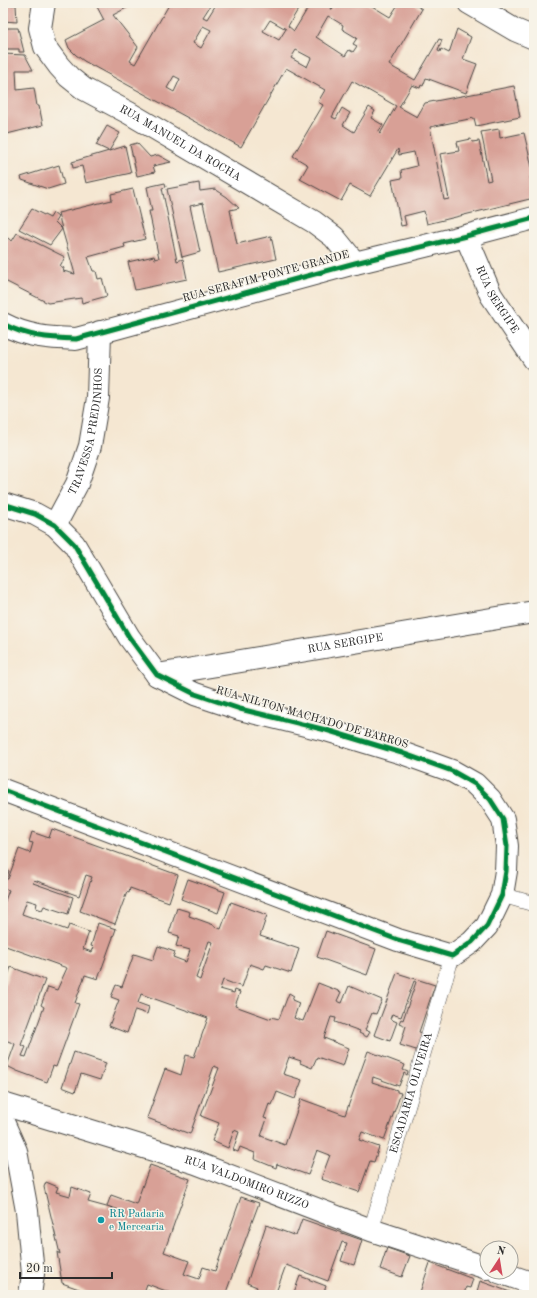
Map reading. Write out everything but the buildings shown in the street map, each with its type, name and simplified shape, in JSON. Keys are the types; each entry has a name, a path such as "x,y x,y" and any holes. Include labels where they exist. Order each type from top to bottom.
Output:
{"street":[{"name":"RUA MANUEL DA ROCHA","path":"44,3 40,28 45,47 59,66 84,89 130,114 314,222 334,237 355,263"},
{"path":"469,3 515,30 534,38"},
{"name":"RUA SERAFIM PONTE GRANDE","path":"3,324 24,334 42,337 76,339 355,263 534,218"},
{"name":"RUA SERGIPE","path":"466,236 491,295 526,333 534,359"},
{"name":"TRAVESSA PREDINHOS","path":"55,525 77,484 90,446 98,398 100,332"},
{"name":"RUA NILTON MACHADO DE BARROS","path":"3,504 35,514 55,525 74,544 129,637 157,675 195,694 218,702 240,709 326,730 452,771 475,784 490,799 503,819 507,846 502,895 487,926 472,942 452,956"},
{"name":"RUA SERGIPE","path":"157,675 534,612"},
{"path":"3,790 398,940 452,956"},
{"name":"RUA VALDOMIRO RIZZO","path":"3,1104 196,1164 371,1230 479,1265"},
{"path":"3,1122 16,1152 27,1211 33,1274 30,1295"},
{"path":"519,1279 534,1284"}],"lane":[{"path":"502,895 534,904"},
{"name":"ESCADARIA OLIVEIRA","path":"371,1230 452,956"}],"cycle path":[{"path":"3,324 21,332 30,334 76,339 355,263 534,218"},
{"path":"3,504 35,514 55,525 74,544 129,637 157,675 195,694 240,709 326,730 402,753 452,771 475,784 490,799 503,819 507,846 506,871 502,895 487,926 472,942 452,956 398,940 3,790"}],"place":[{"name":"RR Padaria e Mercearia","path":"101,1220"}]}
